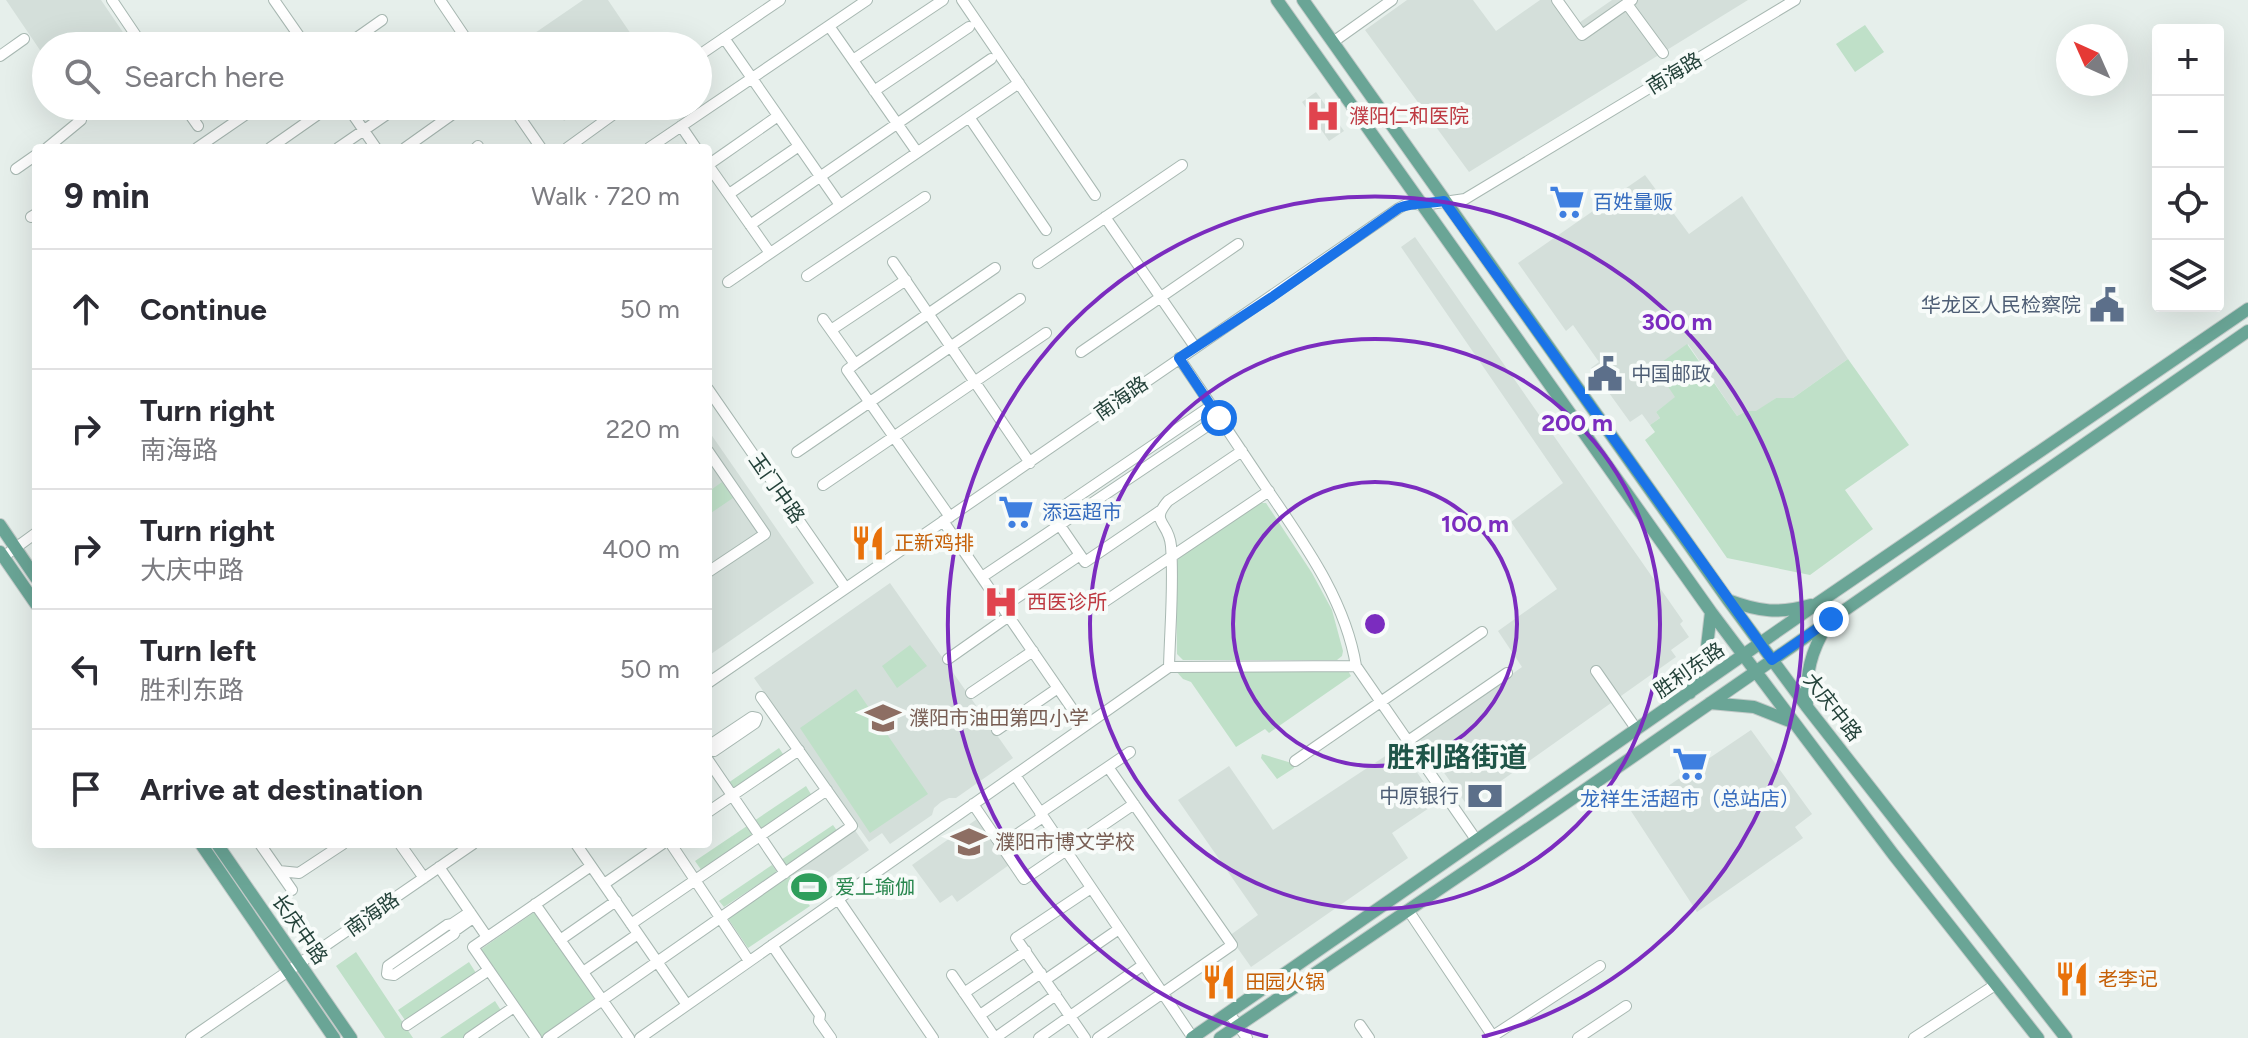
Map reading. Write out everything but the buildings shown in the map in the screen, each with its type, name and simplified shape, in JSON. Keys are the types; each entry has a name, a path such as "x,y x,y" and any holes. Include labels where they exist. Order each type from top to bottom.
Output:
{"main road":[{"name":"大庆中路","path":"1277,0 1711,612 1792,722 2038,1038"},
{"name":"大庆中路","path":"1303,0 1772,660 2066,1038"},
{"name":"胜利东路","path":"1193,1038 1818,603 2248,309"},
{"name":"胜利东路","path":"1220,1038 2248,331"},
{"path":"0,525 32,572"},
{"path":"2,554 32,598"},
{"path":"1728,600 1753,610 1775,612 1818,603"},
{"path":"1689,695 1706,655 1711,612"},
{"path":"1807,707 1806,681 1810,660 1831,619"},
{"path":"1710,703 1754,707 1792,722"},
{"name":"长庆中路","path":"204,848 334,1038"},
{"name":"长庆中路","path":"220,848 351,1038"}],"street":[{"path":"112,0 134,32"},
{"path":"274,0 296,32"},
{"path":"440,0 462,32"},
{"path":"712,46 780,0"},
{"path":"712,105 867,0"},
{"path":"853,60 943,0"},
{"path":"962,0 1095,195"},
{"path":"1333,42 1392,0"},
{"path":"1557,0 1582,35 1630,2 1663,53"},
{"name":"南海路","path":"712,680 1399,208 1409,203 1423,205 1465,199 1795,0"},
{"path":"365,32 382,20"},
{"path":"829,26 917,152"},
{"path":"874,91 969,27"},
{"path":"724,38 840,205"},
{"path":"0,56 24,39"},
{"path":"750,225 991,59"},
{"path":"728,282 1019,83"},
{"path":"712,162 778,116"},
{"path":"969,117 1046,230"},
{"path":"52,144 81,120"},
{"path":"194,120 198,126"},
{"path":"203,144 238,120"},
{"path":"276,144 310,120"},
{"path":"357,120 373,144"},
{"path":"344,144 379,120"},
{"path":"411,144 444,120"},
{"path":"522,120 538,144"},
{"path":"573,144 606,120"},
{"path":"655,144 690,120"},
{"path":"681,126 693,144"},
{"path":"729,194 799,146"},
{"path":"16,169 32,158"},
{"path":"1038,263 1182,165"},
{"path":"712,171 770,253"},
{"path":"807,276 925,197"},
{"path":"1105,217 1195,347"},
{"path":"1081,352 1238,244"},
{"path":"893,262 1030,463"},
{"path":"995,268 847,370 1084,726"},
{"path":"831,330 906,280"},
{"path":"797,452 1020,299"},
{"path":"823,319 855,364"},
{"path":"823,485 1046,333"},
{"path":"1179,358 1314,560 1335,598 1356,666 1477,841"},
{"name":"玉门中路","path":"712,395 845,587"},
{"path":"1211,406 1052,514 1080,555 1085,562 1242,451"},
{"path":"982,577 1219,418"},
{"path":"712,458 765,534 712,569"},
{"path":"1098,606 1269,491"},
{"path":"1160,511 1159,517 1170,536 1172,555 1169,667"},
{"path":"2,554 32,536"},
{"path":"948,659 1080,555"},
{"path":"1295,761 1482,632"},
{"path":"971,693 1033,651"},
{"path":"640,1038 1169,667 1356,666"},
{"path":"1596,671 1637,730"},
{"path":"1408,741 1507,673"},
{"path":"997,730 1058,688"},
{"path":"548,1038 852,826 761,697"},
{"path":"712,744 770,709"},
{"path":"712,809 799,750"},
{"path":"1001,845 1130,752"},
{"path":"712,766 785,873"},
{"path":"1098,1038 1232,945 1108,767"},
{"path":"1015,775 1193,1038"},
{"path":"583,972 695,881 827,790"},
{"path":"973,804 1024,879 1134,804"},
{"path":"263,848 292,890"},
{"path":"279,871 299,873 337,848"},
{"path":"403,848 424,878"},
{"name":"南海路","path":"191,1038 467,848"},
{"path":"579,848 687,1005"},
{"path":"604,884 656,848"},
{"path":"674,848 749,961"},
{"path":"536,1038 473,947 591,866"},
{"path":"439,867 487,937"},
{"path":"1085,1038 1016,938 1091,888"},
{"path":"838,899 933,1038"},
{"path":"560,940 616,901"},
{"path":"535,904 629,1038"},
{"path":"1408,910 1493,1037 1600,966"},
{"path":"454,927 454,934 394,975 387,974 388,966 447,925 454,927 472,915"},
{"path":"980,1015 1119,929"},
{"path":"772,945 820,1015 819,1021 831,1038"},
{"path":"964,993 1026,951"},
{"path":"1039,1038 1143,965"},
{"path":"407,1025 489,970"},
{"path":"952,975 995,1038 1056,995"},
{"path":"1914,1038 1995,985"},
{"path":"1578,1038 1626,1006"},
{"path":"469,1038 514,1007"},
{"path":"1229,1013 1247,1038"},
{"path":"1360,1025 1369,1038"}],"shaded area":[{"path":"6,0 101,0 123,32 32,32 32,38"},
{"path":"583,0 608,0 630,32 536,32"},
{"path":"1407,0 1473,0 1496,31 1540,0 1553,0 1573,27 1612,0 1748,0 1469,172 1365,30"},
{"name":"濮阳仁和医院","path":"1316,92 1344,131 1329,141 1302,102"},
{"path":"1645,175 1689,234 1742,196 1848,359 1793,398 1776,398 1756,412 1746,411 1737,416 1688,344 1676,397 1656,412 1660,418 1650,425 1642,414 1630,422 1591,368 1599,362 1573,325 1566,331 1518,263"},
{"path":"1415,237 1683,621 1680,624 1689,637 1671,650 1676,657 1467,805 1420,739 1522,667 1498,631 1557,589 1511,522 1563,483 1401,247"},
{"path":"712,436 814,583 712,653"},
{"name":"濮阳市油田第四小学","path":"890,583 1013,758 956,798 941,802 932,815 890,844 882,833 869,842 754,678"},
{"path":"1751,730 1812,814 1795,827 1803,838 1697,912 1631,811"},
{"path":"1399,747 1438,802 1392,833 1408,858 1251,967 1229,936 1258,915 1178,800 1229,766 1273,830"},
{"name":"濮阳市博文学校","path":"977,819 1009,865 957,902 952,895 940,903 912,865"},
{"path":"854,829 869,850 806,894 791,872"}],"green space":[{"path":"1865,25 1884,52 1855,72 1836,44"},
{"path":"1687,344 1737,416 1746,411 1756,411 1776,398 1793,398 1848,359 1909,445 1845,490 1873,529 1810,575 1727,558 1645,440 1655,432 1650,425 1660,418 1656,412 1675,397 1655,367"},
{"path":"722,482 733,498 712,512 712,489"},
{"path":"1260,503 1266,503 1312,573 1332,610 1342,656 1337,660 1183,660 1177,654 1176,562"},
{"path":"910,645 927,666 897,688 882,666"},
{"path":"1347,669 1351,676 1269,733 1265,729 1236,747 1191,682 1176,671"},
{"path":"856,689 928,794 870,833 800,728"},
{"path":"779,748 785,757 734,792 728,783"},
{"path":"1262,754 1295,764 1294,768 1277,779 1261,758"},
{"path":"806,786 812,796 761,831 754,821"},
{"path":"833,825 838,832 785,867 781,860"},
{"path":"747,826 754,835 702,871 695,861"},
{"path":"772,865 777,872 724,907 719,901"},
{"path":"788,874 810,906 748,948 727,917"},
{"path":"536,911 598,998 542,1038 480,950"},
{"path":"356,952 413,1038 385,1038 336,966"},
{"path":"469,962 476,973 405,1020 398,1010"},
{"path":"495,1001 502,1012 463,1038 440,1038"}],"place":[{"name":"濮阳仁和医院","path":"1323,116"},
{"name":"百姓量贩","path":"1567,202"},
{"name":"华龙区人民检察院","path":"2107,305"},
{"name":"中国邮政","path":"1605,374"},
{"name":"添运超市","path":"1016,512"},
{"name":"正新鸡排","path":"868,543"},
{"name":"西医诊所","path":"1001,602"},
{"name":"濮阳市油田第四小学","path":"883,718"},
{"name":"龙祥生活超市（总站店）","path":"1690,764"},
{"name":"中原银行","path":"1485,796"},
{"name":"濮阳市博文学校","path":"969,842"},
{"name":"爱上瑜伽","path":"809,887"},
{"name":"老李记","path":"2072,979"},
{"name":"田园火锅","path":"1219,982"}],"district":[{"name":"胜利路街道","path":"1457,757"}],"route":[{"path":"1219,418 1179,358 1399,208 1409,203 1423,205 1444,201 1772,660 1831,619"}]}
